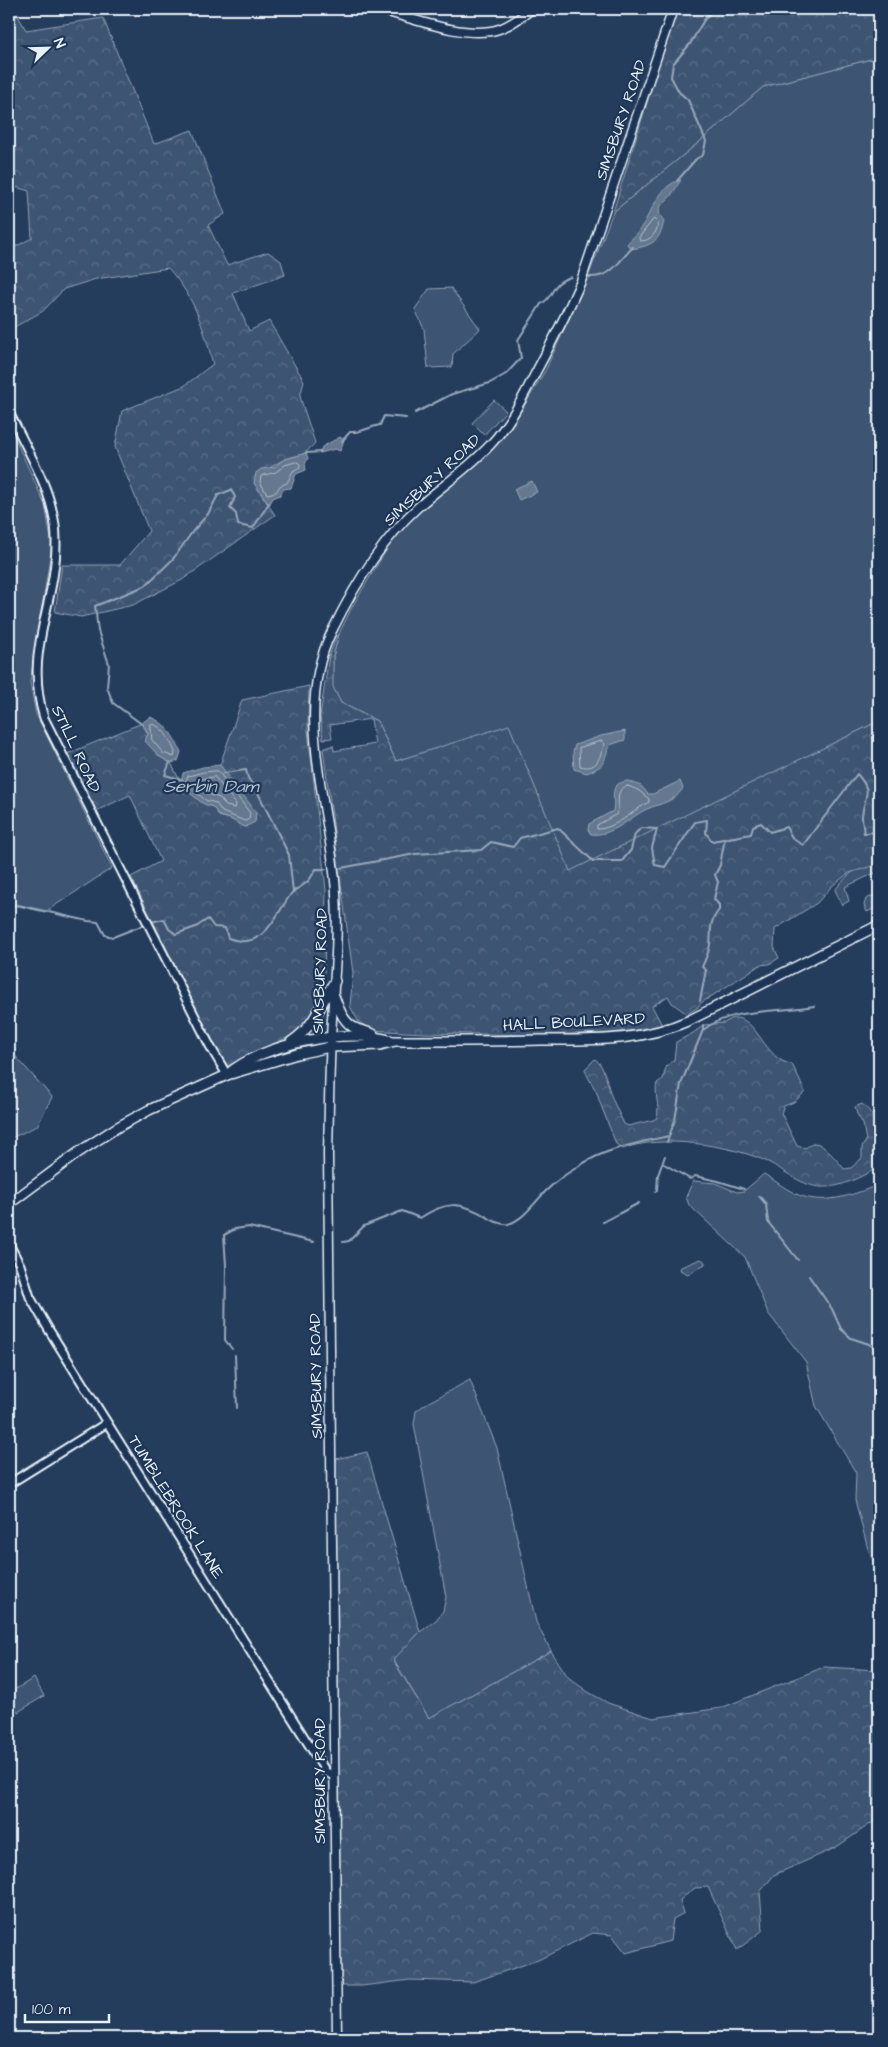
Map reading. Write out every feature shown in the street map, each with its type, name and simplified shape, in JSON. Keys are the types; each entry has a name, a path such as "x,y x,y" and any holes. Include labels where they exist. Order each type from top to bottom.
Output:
{"main road":[{"path":"378,9 452,29 480,33 506,26 532,9"},
{"name":"SIMSBURY ROAD","path":"337,2038 328,1154 330,1047 335,981 336,893 314,716 316,679 325,646 354,592 389,538 414,510 490,445 503,430 519,405 568,311 581,281 673,9"},
{"name":"HALL BOULEVARD","path":"227,1075 289,1056 330,1047 380,1045 395,1041 615,1039 651,1034 690,1020 879,925"},
{"path":"9,1204 79,1152 116,1128 149,1110 227,1075 236,1066 287,1044 302,1034 313,1022 324,998 335,981"},
{"path":"334,996 343,1018 350,1025 378,1036"},
{"name":"HALL BOULEVARD","path":"287,1044 331,1037 378,1036 395,1041"}],"street":[{"name":"STILL ROAD","path":"9,412 42,482 55,523 54,563 37,660 36,674 39,702 52,735 210,1046 227,1075"},
{"name":"TUMBLEBROOK LANE","path":"9,1244 20,1265 30,1297 326,1772 334,1776"},
{"path":"9,1484 107,1423"}],"green space":[{"path":"676,9 879,9 879,60 871,59 763,87 697,144 613,212"},
{"path":"18,16 26,30 103,18 154,144 192,130 225,214 208,225 227,265 268,252 281,261 285,275 233,293 249,331 269,321 304,381 300,397 315,443 303,454 275,464 254,483 275,515 182,580 133,605 81,617 55,612 62,565 120,565 149,531 115,447 122,411 184,386 213,364 197,313 185,290 168,268 96,279 64,289 43,311 9,330 9,250 32,238 29,191 9,185 9,18"},
{"path":"871,59 879,60 879,721 570,872 509,726 396,761 377,721 341,703 332,687 333,656 339,634 352,607 388,547 408,522 484,457 503,438 514,423 546,369 588,277 613,212 697,144 763,87"},
{"path":"451,288 480,329 453,354 452,367 428,368 424,329 415,309 429,289"},
{"path":"494,400 506,411 484,435 472,423"},
{"path":"9,425 45,505 52,545 30,682 36,714 112,868 45,912 9,904"},
{"path":"339,634 333,656 333,687 341,703 377,721 396,761 509,725 570,871 879,721 879,864 849,873 832,886 817,903 775,929 774,947 779,958 769,964 760,965 687,1014 672,1003 668,996 652,1006 663,1027 610,1033 534,1035 370,1030 358,1021 350,1006 353,973 323,749 333,745 334,751 375,744 371,719 330,725 332,738 323,739 320,716 329,656"},
{"path":"309,686 308,730 326,890 324,975 315,1013 295,1034 227,1066 212,1040 131,877 161,861 130,795 96,811 67,754 142,723 160,757 171,763 180,781 180,788 189,792 203,803 213,807 219,816 246,827 233,783 220,765 242,700"},
{"path":"879,865 879,881 875,873 845,887 849,901 842,905 835,890 845,879 854,871 864,867"},
{"path":"879,893 879,906 867,912 864,905 866,899"},
{"path":"733,1018 742,1019 749,1024 774,1055 782,1061 792,1064 805,1092 794,1102 784,1106 781,1113 797,1146 805,1148 816,1143 819,1144 844,1169 851,1168 862,1158 862,1147 866,1141 863,1124 855,1107 862,1104 873,1117 876,1124 879,1142 879,1167 859,1178 837,1186 822,1187 801,1181 768,1162 753,1156 716,1146 656,1142 623,1149 616,1144 585,1069 595,1059 601,1066 612,1098 624,1124 628,1126 653,1120 657,1118 658,1113 657,1083 663,1079 666,1067 674,1060 676,1042 704,1025 724,1023"},
{"path":"9,1049 52,1097 37,1126 9,1139"},
{"path":"764,1174 794,1193 816,1199 847,1196 879,1185 879,1574 868,1549 855,1500 856,1473 816,1406 806,1362 768,1313 745,1257 689,1205 686,1197 693,1181 715,1183 737,1192 744,1191"},
{"path":"701,1259 705,1264 688,1274 680,1270 681,1267"},
{"path":"470,1380 497,1448 536,1622 551,1651 429,1718 393,1659 420,1632 436,1620 443,1611 446,1597 414,1424 416,1411"},
{"path":"367,1452 420,1632 393,1660 429,1718 551,1651 568,1677 588,1692 608,1703 653,1718 721,1708 824,1667 878,1670 876,1680 879,1688 879,1818 835,1848 774,1875 760,1892 763,1930 737,1950 708,1887 695,1888 680,1900 684,1913 673,1919 670,1941 626,1953 612,1935 593,1933 538,1960 473,1982 410,1980 362,1986 340,1986 336,1459"},
{"path":"34,1678 44,1696 18,1712 9,1693"}],"water":[{"path":"681,180 659,209 664,221 660,234 654,242 631,249 627,244 643,225 661,194 667,187"},
{"path":"340,437 344,440 340,451 335,449 320,453 322,447"},
{"path":"306,453 308,458 305,464 306,470 296,474 291,488 284,489 280,495 273,498 269,505 254,483 256,473 261,469 274,467 283,460"},
{"path":"532,481 537,492 519,500 514,489"},
{"path":"150,717 161,722 172,736 181,752 178,761 171,763 160,757 145,741 148,733 142,723"},
{"path":"625,731 625,740 610,745 601,765 587,773 574,769 573,752 575,745 601,736"},
{"name":"Serbin Dam","path":"220,765 256,812 255,822 245,827 230,819 219,816 213,807 203,803 189,792 180,788 183,773 203,767"},
{"path":"628,781 641,786 648,794 653,794 680,781 683,788 672,799 647,809 613,830 591,834 588,830 589,824 613,811 615,788 617,785"}],"waterway":[{"path":"677,181 696,159 703,155 706,141 688,100 679,92 671,77 673,64 690,44 704,20 714,9"},
{"path":"588,277 596,277 609,272 633,247"},
{"path":"415,413 452,394 490,383 506,374 521,358 518,340 541,304 546,301 559,283 571,277"},
{"path":"342,441 350,432 358,432 380,425 384,416 406,418"},
{"path":"306,453 321,452"},
{"path":"143,725 113,703 107,687 109,664 98,631 95,606 145,586 173,559 208,514 218,495 231,490 235,497 230,508 236,514 238,525 253,528 269,503"},
{"path":"170,762 165,775 183,780"},
{"path":"224,773 246,770 248,778 258,793 289,855 293,892"},
{"path":"341,868 415,854 481,850 491,842 513,847 520,838 558,828 593,861 622,861 631,850 635,834 641,828 657,829 652,848 655,865 665,867 695,822 707,820 706,833 712,841 751,834 753,826 761,823 770,832 786,827 793,839 803,845 857,774 867,790 862,816 864,833 876,832 879,827"},
{"path":"700,1001 706,970 702,967 707,956 712,923 719,910 719,905 714,899 718,882 715,875 720,865 725,838"},
{"path":"151,922 164,919 169,929 176,934 196,927 208,919 214,927 225,928 228,938 240,941 251,940 267,930 291,894 308,881 316,869 326,869"},
{"path":"9,906 18,905 98,922 105,935 113,937 146,924"},
{"path":"703,1030 715,1023 742,1014 814,1006"},
{"path":"667,1142 675,1120 681,1084 703,1030 703,1025"},
{"path":"343,1242 349,1241 364,1226 402,1211 420,1218 438,1208 453,1205 469,1208 497,1222 508,1224 525,1214 558,1180 586,1161 609,1151 669,1136"},
{"path":"655,1192 657,1190 658,1175 665,1156"},
{"path":"664,1164 690,1179 695,1176 744,1189"},
{"path":"759,1196 766,1204 768,1222 798,1260"},
{"path":"603,1222 639,1203"},
{"path":"232,1349 225,1340 226,1265 224,1235 235,1229 249,1227 314,1242"},
{"path":"809,1276 832,1309 841,1329 851,1338 869,1344 879,1351"},
{"path":"235,1355 237,1408"}]}
